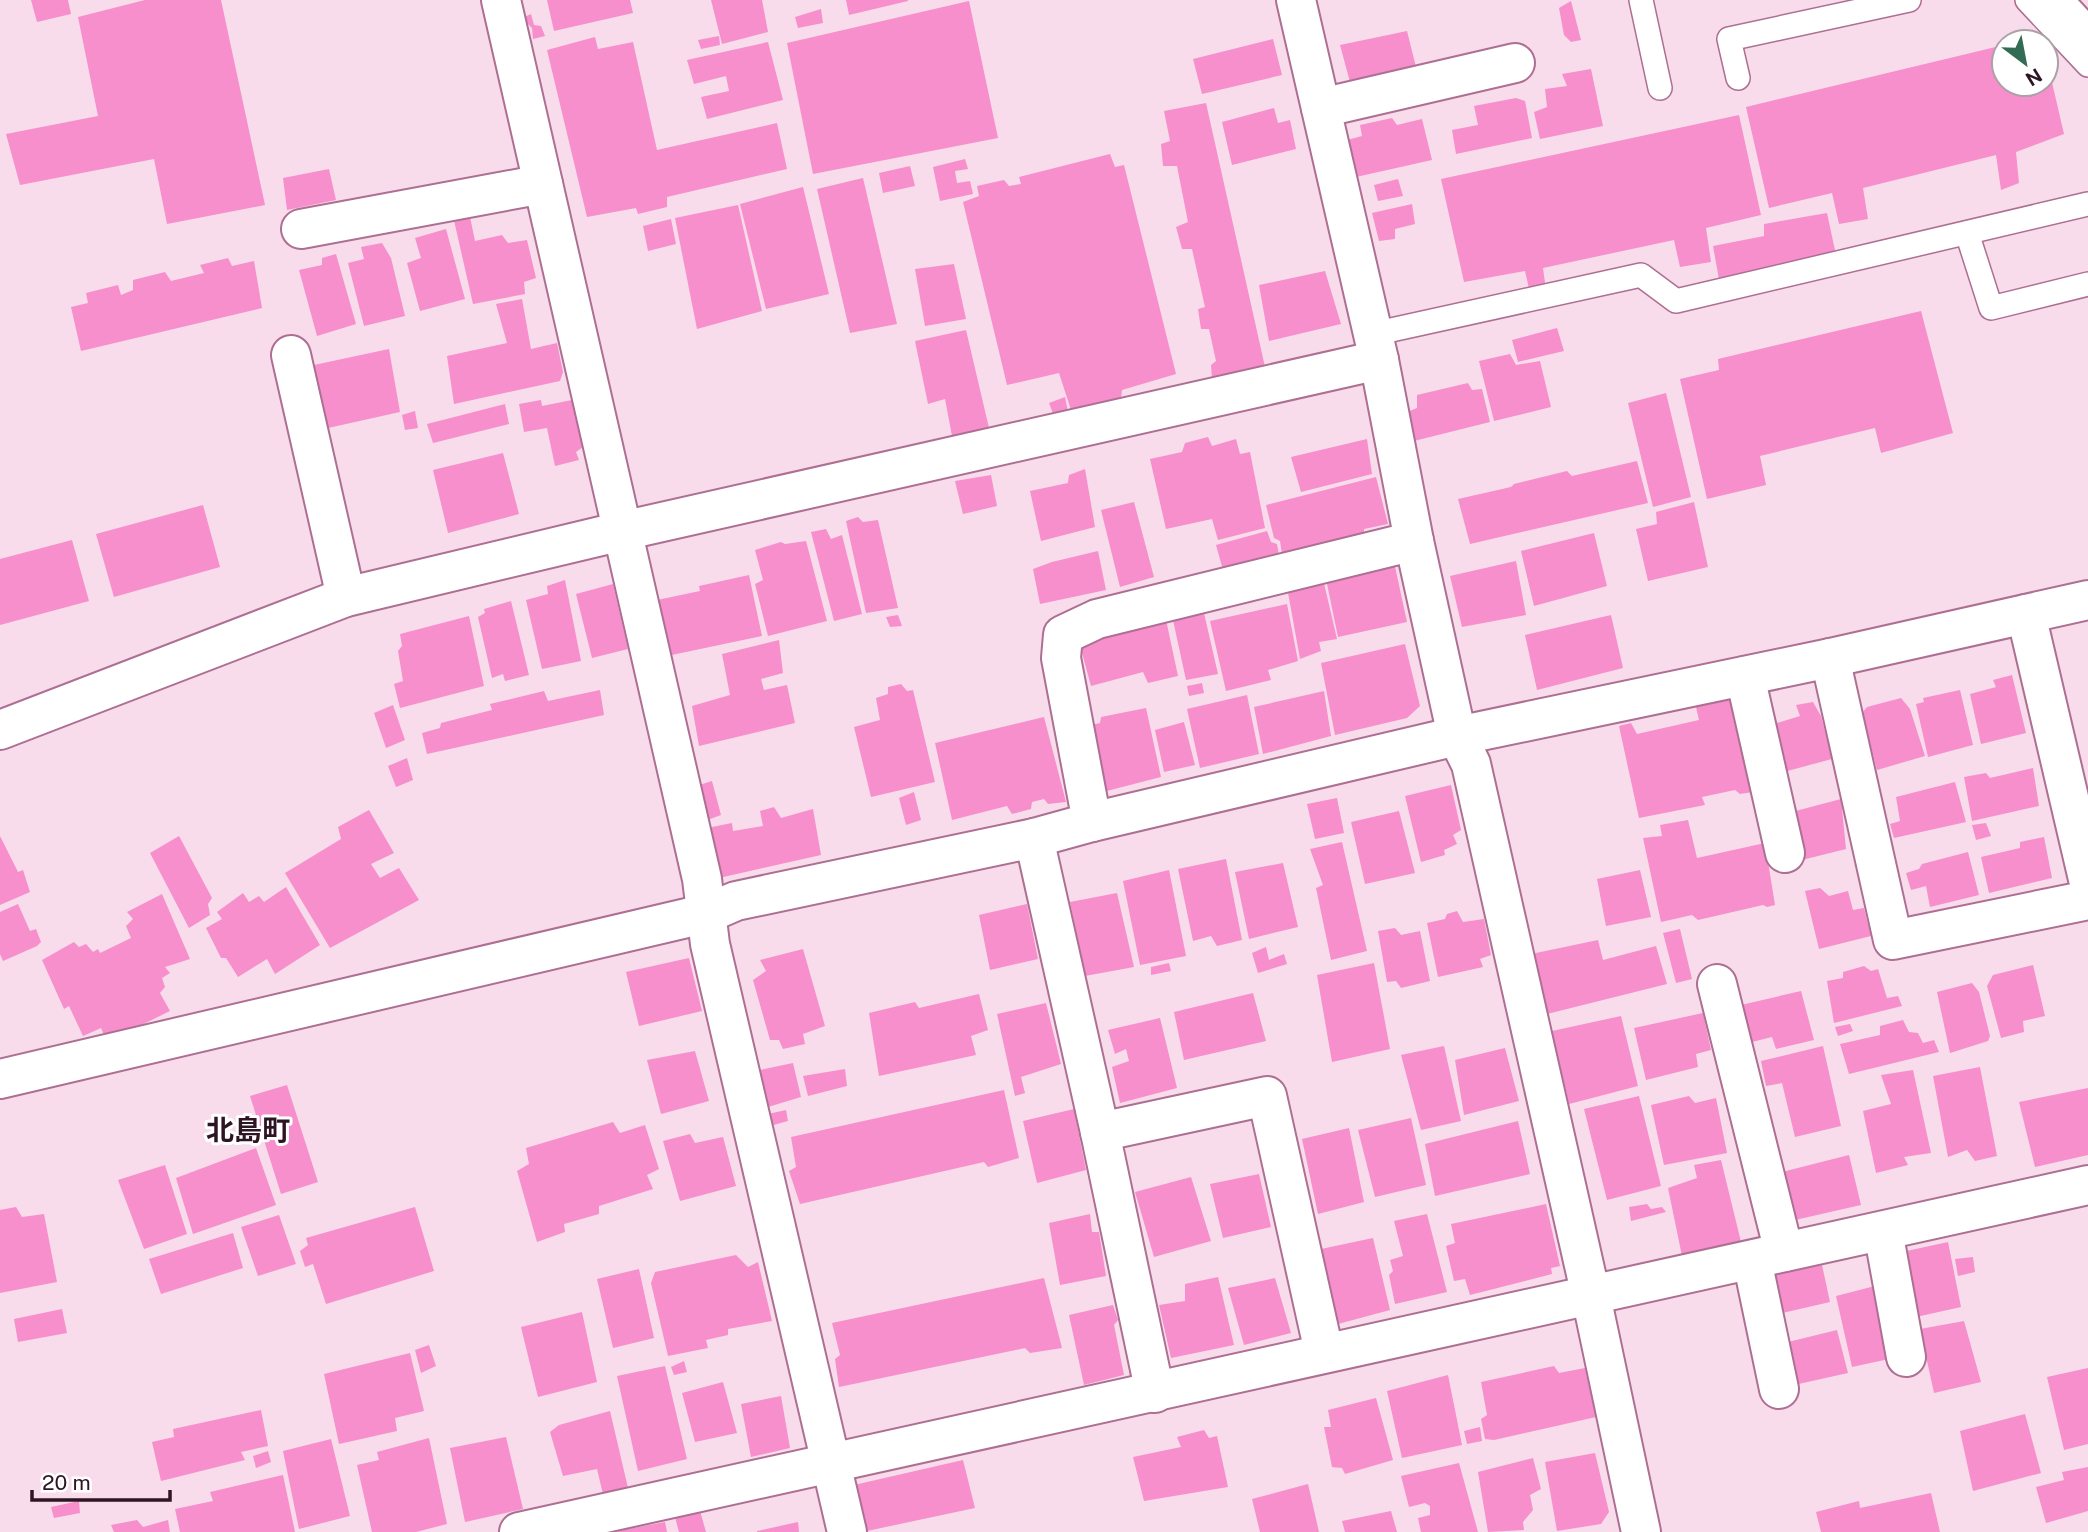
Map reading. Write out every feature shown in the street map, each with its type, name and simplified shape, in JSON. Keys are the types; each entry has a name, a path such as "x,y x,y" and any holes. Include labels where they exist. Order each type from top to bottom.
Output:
{"street":[{"path":"501,0 702,879 710,944 847,1532"},
{"path":"1296,0 1376,347 1414,541 1457,736 1471,764 1591,1296 1641,1532"},
{"path":"2053,0 2088,39"},
{"path":"1321,108 1515,63"},
{"path":"300,229 543,184"},
{"path":"0,730 346,597 1376,347"},
{"path":"291,355 346,597"},
{"path":"1092,822 1060,658 1063,635 1097,619 1414,541"},
{"path":"0,1079 708,913 736,901 1034,838 1457,736 1830,658 2088,600"},
{"path":"2026,614 2088,879"},
{"path":"1830,658 1893,940 2088,900"},
{"path":"1745,676 1785,853"},
{"path":"1034,838 1100,1132 1154,1393"},
{"path":"1717,985 1768,1256 1779,1389"},
{"path":"1100,1132 1267,1096 1324,1352"},
{"path":"519,1532 574,1526 831,1465 1293,1362 1324,1352 1591,1296 2088,1185"},
{"path":"1883,1231 1906,1357"}],"lane":[{"path":"1641,0 1660,89"},
{"path":"1738,78 1729,38 1909,0"},
{"path":"2027,0 2088,65"},
{"path":"1376,347 1641,275 1676,301 2088,204"},
{"path":"1967,233 1991,308 2088,284"}],"building":[{"path":"31,0 68,0 71,14 37,22"},
{"path":"145,0 221,0 265,205 167,224 154,159 20,185 6,134 98,116 78,17"},
{"path":"547,0 630,0 633,13 554,31"},
{"path":"711,0 762,0 768,32 722,44"},
{"path":"846,0 908,0 908,1 849,15"},
{"path":"969,1 998,138 813,174 787,43"},
{"path":"1571,1 1581,40 1571,42 1564,35 1559,8"},
{"path":"821,9 823,23 798,28 795,17"},
{"path":"531,14 534,25 541,26 545,36 533,39 532,28 522,18"},
{"path":"1407,31 1416,67 1350,82 1340,45"},
{"path":"719,36 720,45 701,49 698,40"},
{"path":"595,37 598,49 633,42 657,150 777,123 787,169 667,197 667,207 638,214 636,208 587,217 547,50"},
{"path":"1273,39 1282,75 1202,94 1193,59"},
{"path":"768,42 783,100 707,119 701,97 729,91 726,76 694,84 687,60"},
{"path":"1990,48 1990,98 2056,98 2064,134 2016,152 2019,183 2001,190 1996,155 1863,188 1868,219 1839,224 1832,193 1769,208 1746,107"},
{"path":"1591,69 1603,126 1540,139 1534,112 1547,107 1545,89 1567,86 1562,74"},
{"path":"1516,98 1525,101 1532,138 1456,154 1452,130 1478,125 1474,106"},
{"path":"1206,103 1265,367 1212,379 1211,365 1216,361 1209,329 1201,329 1198,309 1205,307 1192,249 1182,249 1176,227 1188,222 1177,166 1163,166 1161,144 1170,141 1164,111"},
{"path":"1274,108 1278,123 1290,120 1296,149 1232,165 1222,122"},
{"path":"1739,115 1761,215 1706,228 1711,262 1680,267 1674,240 1543,268 1546,290 1530,293 1525,271 1464,282 1441,179"},
{"path":"1392,118 1397,125 1422,119 1432,160 1356,177 1347,140 1362,136 1360,125"},
{"path":"1110,154 1115,167 1124,165 1176,374 1122,390 1121,398 1071,410 1059,373 1007,385 963,202 979,196 977,186 1004,180 1009,186 1021,184 1019,177"},
{"path":"965,159 968,169 955,171 957,183 970,181 973,194 940,201 933,167"},
{"path":"910,166 915,186 883,193 879,173"},
{"path":"329,169 336,200 287,210 283,178"},
{"path":"863,178 897,324 850,333 817,189"},
{"path":"1398,179 1403,196 1378,201 1374,185"},
{"path":"803,187 829,294 766,309 740,204"},
{"path":"1412,204 1415,224 1395,229 1395,239 1379,241 1372,213"},
{"path":"738,205 762,311 697,329 675,218"},
{"path":"469,212 475,241 502,235 508,243 527,240 536,278 524,282 525,294 473,304 453,216"},
{"path":"1827,213 1836,255 1802,259 1803,267 1720,285 1713,246 1764,236 1764,224"},
{"path":"671,219 676,244 648,251 643,226"},
{"path":"446,229 465,299 420,311 407,263 421,258 415,238"},
{"path":"382,243 391,258 405,316 364,326 348,263 364,259 361,247"},
{"path":"336,254 356,324 317,336 299,270 322,265 322,258"},
{"path":"228,258 232,266 254,261 262,308 81,351 71,307 88,303 86,293 118,285 121,295 133,290 133,280 165,272 171,281 204,273 200,265"},
{"path":"954,264 966,319 925,326 915,269"},
{"path":"1325,271 1341,324 1269,341 1259,285"},
{"path":"522,299 531,349 557,343 563,372 560,381 454,404 447,356 507,343 496,304"},
{"path":"1921,311 1953,433 1881,453 1875,428 1760,456 1766,485 1707,499 1680,379 1719,370 1718,359"},
{"path":"1557,328 1564,351 1518,362 1512,340"},
{"path":"966,330 989,428 952,436 945,399 928,404 915,341"},
{"path":"389,349 400,412 328,428 314,365"},
{"path":"1510,354 1516,365 1540,361 1551,407 1494,421 1479,361"},
{"path":"1468,383 1472,390 1482,389 1490,422 1414,441 1407,412 1417,408 1417,395"},
{"path":"1666,393 1691,497 1653,507 1628,403"},
{"path":"1065,397 1068,412 1054,416 1049,403"},
{"path":"541,400 542,406 572,400 583,447 576,452 579,460 555,466 547,428 524,432 519,404"},
{"path":"505,404 509,424 433,443 427,424"},
{"path":"415,411 418,428 405,430 402,415"},
{"path":"1208,437 1212,446 1236,439 1240,454 1250,452 1265,528 1218,540 1212,519 1166,529 1150,459 1182,452 1185,443"},
{"path":"1367,439 1372,474 1301,492 1291,457"},
{"path":"503,453 519,514 448,533 433,470"},
{"path":"1637,461 1648,503 1470,544 1458,499 1567,471 1572,476"},
{"path":"1085,469 1095,527 1041,541 1030,491 1068,483 1069,475"},
{"path":"991,475 997,506 963,514 955,481"},
{"path":"1376,477 1388,524 1364,529 1364,533 1282,554 1280,541 1274,538 1266,505"},
{"path":"1134,502 1154,577 1120,587 1101,510"},
{"path":"1694,502 1708,567 1648,581 1636,529 1657,524 1656,512"},
{"path":"203,505 220,567 114,597 96,534"},
{"path":"858,517 863,522 878,520 898,608 866,613 846,521"},
{"path":"826,529 831,539 842,535 862,614 834,621 811,532"},
{"path":"1267,531 1271,542 1277,544 1279,555 1223,570 1216,545"},
{"path":"1594,533 1607,586 1534,606 1521,551"},
{"path":"72,540 89,601 0,625 0,559"},
{"path":"806,541 827,621 768,636 755,584 763,580 755,550 781,542 785,544"},
{"path":"1098,551 1106,590 1040,604 1033,569"},
{"path":"1516,561 1526,615 1462,627 1450,576"},
{"path":"1394,562 1407,622 1338,637 1326,579"},
{"path":"749,575 762,636 667,656 657,600 700,591 699,586"},
{"path":"1323,579 1337,639 1319,642 1321,651 1300,659 1287,587"},
{"path":"565,580 581,661 542,669 526,600 548,594 547,586"},
{"path":"613,584 628,649 592,658 576,594"},
{"path":"511,601 529,675 505,681 503,674 492,678 478,617 485,613 484,609"},
{"path":"1287,604 1298,661 1268,670 1271,680 1226,691 1210,621"},
{"path":"1204,613 1218,674 1186,680 1173,620"},
{"path":"898,615 902,626 890,627 886,617"},
{"path":"1165,615 1178,676 1148,683 1143,672 1091,686 1078,638"},
{"path":"1611,615 1623,668 1537,690 1525,635"},
{"path":"469,616 484,686 400,708 394,684 403,681 398,651 402,646 400,634"},
{"path":"779,640 783,673 761,679 764,690 787,685 795,723 699,746 692,706 730,695 722,654"},
{"path":"1405,644 1420,706 1407,718 1335,735 1321,663"},
{"path":"2012,675 2026,733 1981,744 1970,694 1996,687 1993,680"},
{"path":"1202,683 1204,693 1189,696 1187,686"},
{"path":"901,684 907,691 913,690 935,782 871,797 854,727 880,720 876,698 888,694 888,687"},
{"path":"600,690 604,715 427,754 422,733 440,728 441,723 492,710 490,704 544,691 548,701"},
{"path":"1960,690 1973,745 1928,757 1916,704 1924,702 1923,698"},
{"path":"1324,691 1331,736 1263,754 1254,707"},
{"path":"1247,695 1259,754 1200,768 1187,709"},
{"path":"1901,698 1910,709 1925,756 1877,770 1862,713 1867,707"},
{"path":"1731,700 1753,792 1740,794 1735,790 1702,797 1705,805 1639,818 1619,726 1631,723 1637,734 1699,720 1696,707"},
{"path":"1813,702 1821,716 1832,759 1776,774 1767,726 1800,716 1796,705"},
{"path":"393,705 405,740 386,748 374,713"},
{"path":"1146,708 1161,777 1099,793 1087,726 1100,723 1101,717"},
{"path":"1044,717 1066,802 1048,804 1044,799 1032,802 1031,809 1012,814 1007,806 952,820 935,743"},
{"path":"1184,722 1195,765 1164,772 1155,730"},
{"path":"407,758 413,780 396,787 388,766"},
{"path":"2033,768 2039,806 1972,821 1964,777 1986,773 1990,778"},
{"path":"712,781 721,815 702,822 693,787"},
{"path":"1955,782 1966,822 1894,838 1890,824 1900,821 1896,797"},
{"path":"1451,785 1461,830 1453,835 1457,844 1444,850 1445,855 1421,862 1405,796"},
{"path":"914,792 921,820 906,825 899,798"},
{"path":"1337,798 1344,833 1315,839 1307,804"},
{"path":"1841,799 1846,849 1798,861 1788,813"},
{"path":"774,807 781,818 813,809 821,855 719,878 707,828 732,823 733,831 763,826 760,811"},
{"path":"369,810 394,853 371,864 380,878 399,868 419,900 330,948 285,873 341,839 338,827"},
{"path":"1399,811 1415,873 1365,884 1351,822"},
{"path":"1688,820 1697,858 1765,843 1775,905 1763,905 1698,920 1692,915 1661,922 1643,838 1662,836 1660,825"},
{"path":"1986,823 1991,836 1976,840 1972,825"},
{"path":"0,836 18,872 23,870 30,892 0,905"},
{"path":"179,836 212,898 208,904 210,915 189,928 150,853"},
{"path":"2044,837 2052,878 1989,893 1981,857 2020,848 2020,842"},
{"path":"1342,842 1367,951 1331,960 1316,888 1323,885 1310,849"},
{"path":"1968,852 1979,895 1930,907 1926,886 1911,890 1906,873 1919,869 1922,864"},
{"path":"1226,859 1242,940 1217,946 1211,936 1193,941 1178,869"},
{"path":"1283,863 1298,927 1249,939 1235,872"},
{"path":"1169,870 1186,956 1140,965 1123,881"},
{"path":"1640,870 1651,917 1606,926 1597,879"},
{"path":"286,887 320,945 275,974 267,959 238,977 226,958 221,958 206,928 222,919 217,912 243,893 249,902 259,896 264,902"},
{"path":"1820,888 1829,896 1848,891 1853,910 1864,908 1871,936 1819,949 1805,891"},
{"path":"1117,893 1134,967 1085,976 1070,902"},
{"path":"162,894 190,959 165,967 170,973 162,978 165,987 160,993 170,1011 107,1042 101,1028 83,1036 69,1006 64,1009 42,960 74,942 79,947 86,944 93,952 98,949 100,953 131,938 126,926 133,919 127,912"},
{"path":"18,904 30,931 36,929 41,942 3,961 0,954 0,912"},
{"path":"1027,904 1038,959 990,970 979,915"},
{"path":"1457,911 1463,922 1484,919 1491,955 1480,959 1483,967 1438,977 1427,923 1445,919 1447,914"},
{"path":"1395,928 1401,935 1420,931 1430,981 1401,988 1396,981 1387,982 1378,931"},
{"path":"1680,929 1692,979 1676,983 1663,933"},
{"path":"1598,940 1603,960 1656,946 1667,984 1547,1014 1531,954"},
{"path":"1266,947 1269,960 1284,954 1287,964 1258,973 1252,953"},
{"path":"803,949 825,1026 803,1034 805,1044 783,1049 779,1040 770,1040 753,980 766,971 760,960"},
{"path":"689,958 702,1011 639,1026 626,972"},
{"path":"1169,963 1171,971 1151,975 1151,967"},
{"path":"1374,963 1390,1049 1332,1062 1317,975"},
{"path":"2033,965 2045,1016 2023,1021 2024,1032 2001,1038 1987,986 1993,975"},
{"path":"1864,966 1871,971 1878,969 1887,998 1898,996 1902,1006 1834,1023 1827,981 1843,978 1843,972"},
{"path":"1972,983 1979,992 1990,1036 1988,1041 1950,1053 1937,992"},
{"path":"1801,991 1814,1040 1776,1049 1772,1037 1748,1043 1741,1005"},
{"path":"1253,993 1266,1041 1184,1060 1174,1012"},
{"path":"979,994 988,1030 971,1036 976,1055 879,1076 869,1013 915,1002 919,1008"},
{"path":"1046,1003 1061,1064 1021,1077 1025,1093 1015,1096 997,1014"},
{"path":"1703,1013 1711,1050 1696,1054 1698,1067 1646,1080 1634,1028"},
{"path":"1621,1016 1638,1086 1569,1104 1552,1031"},
{"path":"1160,1018 1177,1088 1120,1103 1112,1067 1129,1061 1126,1049 1115,1054 1108,1030"},
{"path":"1903,1020 1909,1032 1918,1033 1923,1043 1934,1040 1939,1052 1849,1074 1840,1044 1880,1035 1880,1026"},
{"path":"1850,1024 1853,1031 1838,1036 1835,1027"},
{"path":"1444,1046 1461,1121 1421,1130 1401,1055"},
{"path":"1823,1046 1841,1126 1795,1137 1782,1083 1766,1086 1761,1061"},
{"path":"1505,1048 1519,1101 1464,1115 1455,1060"},
{"path":"695,1051 709,1101 661,1114 647,1060"},
{"path":"793,1063 801,1097 768,1107 760,1070"},
{"path":"1980,1067 1997,1156 1975,1161 1967,1150 1948,1157 1933,1076"},
{"path":"845,1069 847,1086 808,1096 803,1076"},
{"path":"1913,1070 1931,1153 1904,1157 1908,1165 1876,1173 1863,1111 1891,1104 1881,1075"},
{"path":"287,1085 318,1182 281,1194 250,1096"},
{"path":"2088,1088 2088,1155 2035,1167 2019,1102"},
{"path":"1004,1090 1019,1158 988,1167 984,1162 800,1204 789,1171 796,1167 791,1137"},
{"path":"1639,1096 1661,1186 1607,1200 1584,1109"},
{"path":"1689,1096 1695,1103 1716,1098 1727,1153 1664,1165 1651,1105"},
{"path":"1074,1109 1086,1170 1037,1183 1023,1121"},
{"path":"786,1110 788,1121 770,1126 768,1114"},
{"path":"1411,1118 1426,1185 1375,1197 1358,1130"},
{"path":"1518,1121 1530,1174 1435,1196 1425,1144"},
{"path":"613,1122 620,1133 645,1125 659,1169 647,1175 653,1189 599,1206 599,1214 564,1224 565,1232 537,1242 517,1171 529,1164 526,1148"},
{"path":"1349,1128 1364,1202 1318,1214 1302,1139"},
{"path":"690,1134 695,1143 723,1137 736,1186 680,1201 663,1141"},
{"path":"256,1148 276,1205 193,1234 176,1178"},
{"path":"1849,1155 1861,1205 1795,1220 1782,1172"},
{"path":"1721,1160 1741,1242 1682,1256 1668,1188 1697,1178 1694,1165"},
{"path":"165,1165 187,1234 144,1249 118,1180"},
{"path":"1259,1174 1271,1227 1223,1238 1210,1184"},
{"path":"1191,1177 1211,1241 1154,1257 1135,1192"},
{"path":"1546,1204 1560,1266 1551,1268 1552,1274 1470,1295 1465,1279 1454,1281 1446,1246 1455,1243 1451,1224"},
{"path":"1647,1204 1651,1209 1662,1207 1666,1212 1631,1221 1629,1207"},
{"path":"16,1207 22,1217 44,1214 57,1282 0,1293 0,1210"},
{"path":"415,1207 434,1271 326,1304 313,1264 305,1267 300,1251 308,1245 306,1238"},
{"path":"1090,1214 1092,1232 1099,1232 1106,1276 1060,1285 1049,1223"},
{"path":"1427,1214 1447,1292 1395,1304 1389,1275 1393,1271 1390,1260 1403,1256 1394,1221"},
{"path":"279,1215 296,1264 258,1276 241,1227"},
{"path":"233,1233 243,1268 161,1294 149,1259"},
{"path":"1373,1238 1390,1310 1338,1324 1321,1249"},
{"path":"1948,1242 1961,1307 1916,1317 1902,1252"},
{"path":"736,1255 748,1267 758,1262 772,1321 728,1329 728,1335 706,1340 708,1348 668,1356 651,1283 655,1272"},
{"path":"1973,1257 1975,1272 1958,1276 1955,1259"},
{"path":"1822,1265 1830,1302 1778,1314 1768,1275"},
{"path":"639,1269 654,1338 613,1348 597,1279"},
{"path":"1218,1277 1234,1345 1171,1358 1159,1305 1185,1301 1185,1284"},
{"path":"1044,1278 1062,1348 1030,1353 1025,1348 839,1387 835,1359 840,1355 832,1323"},
{"path":"1275,1278 1291,1333 1244,1345 1228,1288"},
{"path":"1875,1286 1889,1359 1852,1367 1836,1296"},
{"path":"1113,1305 1118,1320 1114,1325 1124,1375 1084,1385 1069,1315"},
{"path":"62,1309 67,1333 18,1342 14,1319"},
{"path":"582,1312 597,1382 538,1397 521,1327"},
{"path":"1964,1321 1981,1382 1934,1393 1920,1329"},
{"path":"1837,1330 1848,1373 1794,1385 1784,1343"},
{"path":"429,1345 436,1366 421,1373 415,1350"},
{"path":"410,1353 424,1411 395,1418 397,1431 339,1444 324,1374"},
{"path":"684,1361 687,1372 674,1375 671,1367"},
{"path":"665,1366 687,1459 638,1471 617,1376"},
{"path":"1554,1366 1559,1373 1585,1368 1596,1417 1494,1440 1485,1439 1481,1419 1487,1415 1481,1382"},
{"path":"2088,1368 2088,1444 2064,1450 2047,1377"},
{"path":"1448,1375 1462,1445 1402,1458 1387,1391"},
{"path":"723,1382 737,1433 695,1442 682,1393"},
{"path":"781,1396 790,1448 751,1457 741,1404"},
{"path":"1376,1398 1393,1460 1345,1474 1342,1468 1332,1467 1324,1427 1331,1427 1328,1410"},
{"path":"261,1410 268,1446 241,1452 245,1460 161,1481 152,1442 174,1437 173,1429"},
{"path":"610,1411 628,1488 603,1494 597,1469 563,1476 550,1432 559,1425"},
{"path":"2025,1414 2041,1473 1973,1491 1960,1431"},
{"path":"1480,1427 1482,1441 1467,1444 1464,1431"},
{"path":"1204,1430 1209,1438 1217,1436 1228,1487 1144,1501 1133,1457 1181,1447 1177,1437"},
{"path":"506,1437 523,1509 465,1522 450,1448"},
{"path":"429,1438 447,1524 416,1532 372,1532 357,1465 379,1460 377,1452"},
{"path":"331,1439 350,1516 299,1529 283,1451"},
{"path":"268,1451 271,1462 256,1468 253,1456"},
{"path":"1595,1453 1609,1512 1601,1524 1557,1531 1545,1462"},
{"path":"1533,1458 1541,1489 1530,1495 1533,1510 1523,1522 1524,1530 1488,1532 1478,1472"},
{"path":"963,1460 975,1508 867,1531 854,1485"},
{"path":"1459,1463 1478,1532 1421,1532 1418,1518 1430,1515 1430,1506 1425,1503 1409,1507 1401,1476"},
{"path":"2088,1467 2088,1511 2046,1523 2036,1487 2064,1480 2062,1472"},
{"path":"283,1475 295,1532 180,1532 175,1509 213,1501 210,1492"},
{"path":"1308,1484 1319,1532 1260,1532 1252,1499"},
{"path":"1931,1493 1940,1532 1821,1532 1816,1512 1859,1501 1860,1508"},
{"path":"79,1501 80,1513 54,1518 51,1507"},
{"path":"700,1511 706,1532 679,1532 675,1517"},
{"path":"1391,1511 1397,1532 1345,1532 1342,1521"},
{"path":"137,1520 143,1527 168,1520 170,1532 114,1532 111,1525"},
{"path":"665,1522 667,1532 618,1532 618,1531"},
{"path":"798,1522 799,1532 757,1532 757,1531"}],"district":[{"name":"北島町","path":"248,1130"}]}
